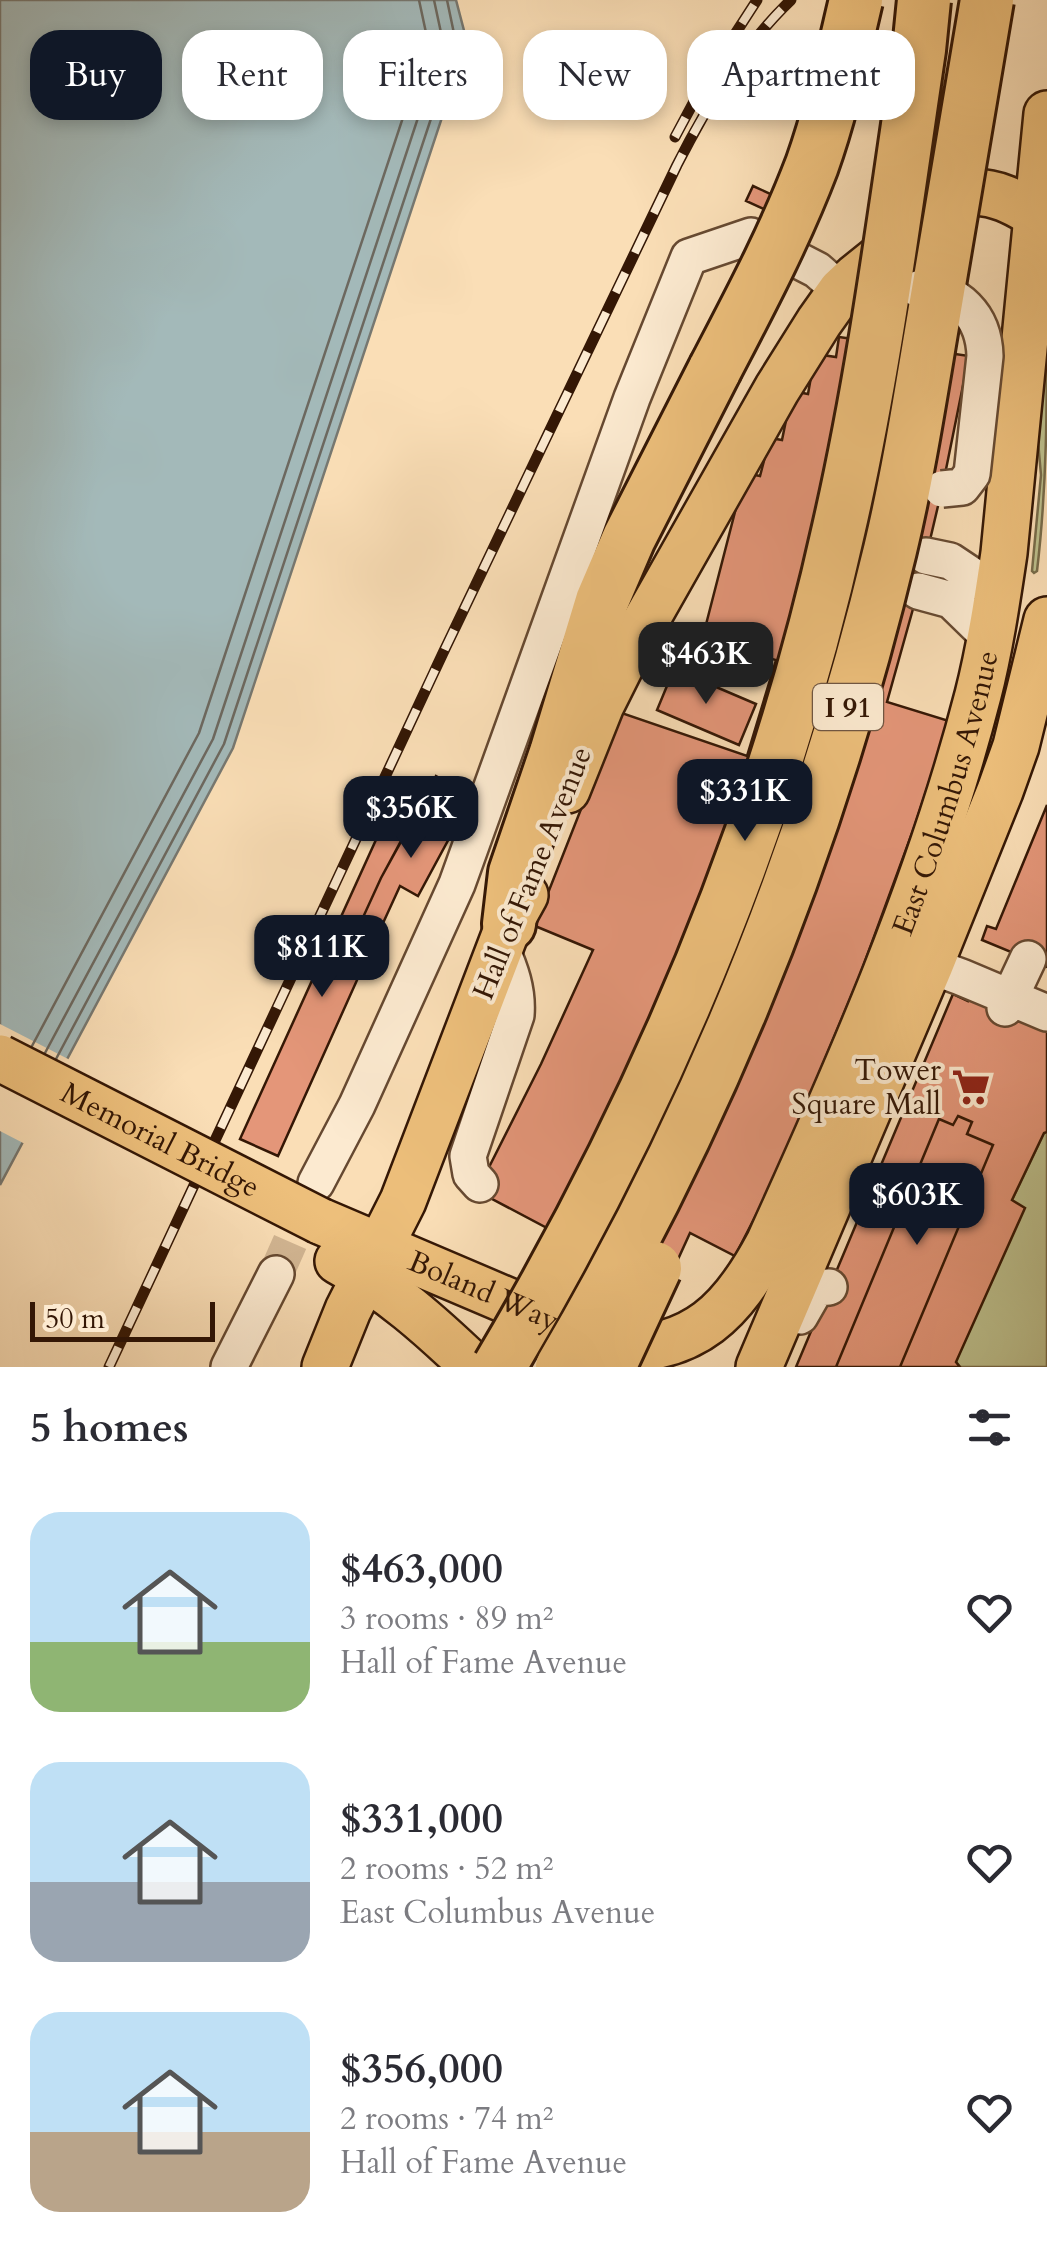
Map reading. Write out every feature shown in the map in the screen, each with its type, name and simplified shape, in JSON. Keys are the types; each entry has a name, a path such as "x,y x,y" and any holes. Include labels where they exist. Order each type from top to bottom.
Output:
{"highway":[{"path":"504,935 515,874 602,601 634,528 802,190 830,105 856,0"},
{"path":"922,25 934,0"},
{"name":"I 91","path":"562,1367 680,1147 754,981 844,722 891,546 987,0"},
{"name":"I 91","path":"500,1367 633,1122 710,946 766,791 816,624 839,529 876,338 922,25"},
{"path":"623,1361 723,1114 785,898"}],"main road":[{"name":"East Columbus Avenue","path":"760,1367 800,1315 912,959 930,852 961,756 990,638 983,583 1004,553 1042,219 1047,114"},
{"name":"Hall of Fame Avenue","path":"325,1367 403,1201 504,935 531,882 585,742 612,684 818,322 874,262 950,201 968,192 1006,198 1042,219"},
{"path":"983,583 1046,625"},
{"name":"East Columbus Avenue","path":"623,1361 692,1333 726,1306 749,1278 775,1231 879,994 912,959 1010,766 1046,625"},
{"name":"Memorial Bridge","path":"0,1058 305,1231"},
{"name":"Memorial Bridge","path":"0,1088 305,1231"},
{"name":"Boland Way","path":"305,1231 372,1262 521,1305 623,1361"},
{"name":"Boland Way","path":"372,1262 424,1320 474,1367"}],"street":[{"path":"229,1367 305,1231 457,884 625,416 689,256 752,236 817,270 874,262 868,341 872,316 880,306 903,292 930,289 966,306 981,329 985,356 972,474 962,487 942,489"},
{"path":"983,583 950,561 922,573 990,638"},
{"path":"480,1184 471,1174 468,1156 516,1015 504,935"},
{"path":"912,959 1007,1003 1047,1014"},
{"path":"1007,1003 1028,959"},
{"path":"800,1315 816,1288 829,1287"}],"green space":[{"path":"1047,321 1045,477 1034,573 1041,475 1037,430"},
{"path":"1047,1132 1047,1367 960,1367 956,1362 1012,1200"}],"water":[{"path":"0,0 456,0 464,30 343,30 343,120 441,120 233,748 0,1185"}],"pier":[{"path":"0,1024 72,1061 27,1145 0,1131"}],"building":[{"path":"753,186 775,196 768,211 746,201"},
{"path":"839,337 969,356 918,591 887,702 949,721 860,975 777,1174 735,1256 690,1233 664,1290 477,1191 593,950 535,926 616,711 747,756 776,660 702,640 745,473 760,476 770,438 782,440 792,391 808,394 815,354 836,357"},
{"path":"674,669 756,704 739,745 657,710"},
{"path":"436,776 472,796 418,896 400,886 362,969 343,961 381,878"},
{"path":"395,798 419,809 381,878 343,961 362,969 278,1156 240,1139"},
{"path":"1047,805 1047,967 982,940 987,926 996,929"},
{"path":"972,993 1047,1026 1047,1132 1012,1200 1025,1208 956,1362 960,1367 796,1367 953,994 968,1001"},
{"path":"958,1116 972,1122 967,1134 993,1145 900,1367 836,1367 939,1119 953,1125"}],"tunnel":[{"path":"276,1274 314,1188"}],"railway":[{"path":"675,137 706,79 757,0"},
{"path":"109,1367 443,653 677,165 727,78 791,0"}],"place":[{"name":"Tower Square Mall","path":"971,1087"}]}
